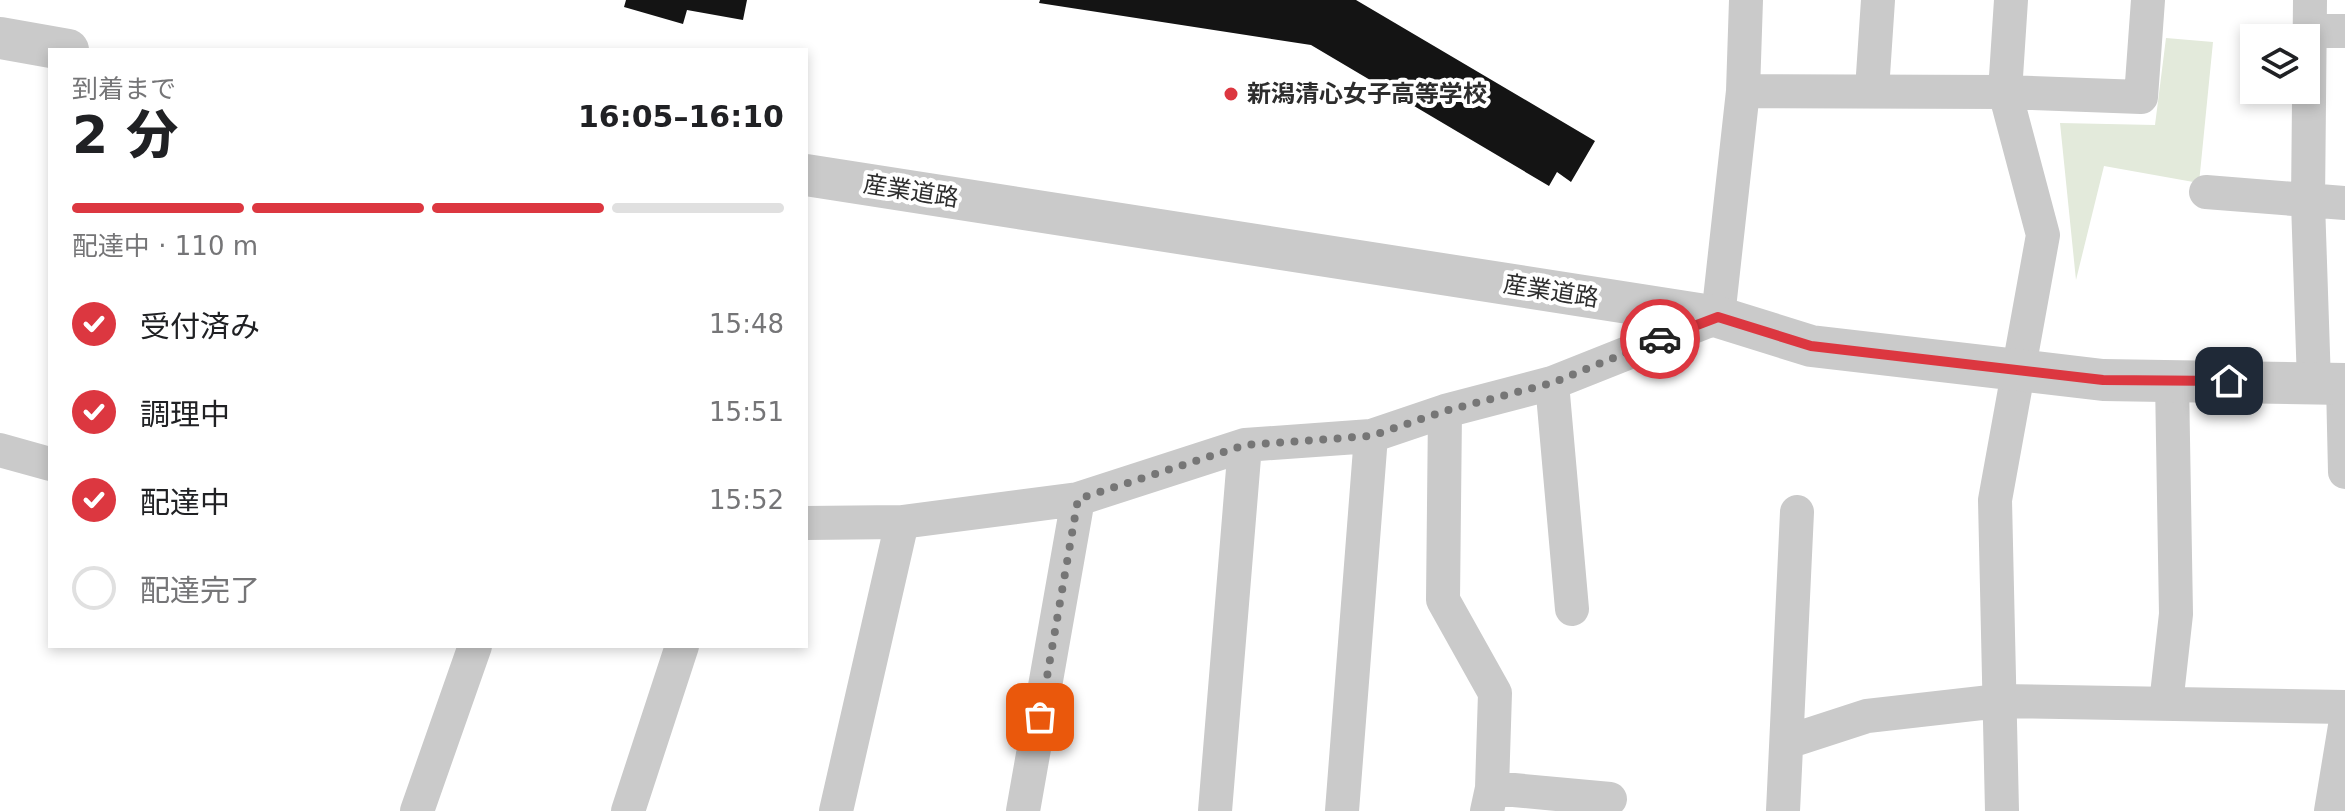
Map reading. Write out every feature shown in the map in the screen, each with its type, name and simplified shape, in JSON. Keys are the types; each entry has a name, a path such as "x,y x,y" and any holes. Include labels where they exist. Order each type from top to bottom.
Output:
{"street":[{"path":"808,523 902,522 1078,499 1245,445 1371,436 1445,411 1552,383 1718,317 1743,91 1746,0"},
{"path":"1872,90 1878,0"},
{"path":"2002,811 1995,500 2043,235 2005,92 2011,0"},
{"path":"1743,91 2005,92 2141,97 2148,0"},
{"path":"2345,31 2309,16 2308,202 2345,472"},
{"path":"0,38 57,48"},
{"name":"産業道路","path":"808,175 1718,317 1811,346 2103,380 2334,383"},
{"path":"2206,192 2345,203"},
{"path":"2166,704 2176,614 2172,381"},
{"path":"1552,383 1572,609"},
{"path":"1445,411 1443,600 1495,693 1489,800 1610,799"},
{"path":"1342,811 1371,436"},
{"path":"1215,811 1245,445"},
{"path":"0,450 48,463"},
{"path":"1023,811 1078,499"},
{"path":"1776,810 1787,742 1797,512"},
{"path":"836,811 902,522"},
{"path":"417,811 474,648"},
{"path":"628,811 681,648"},
{"path":"1787,742 1867,716 1999,701 2345,707"},
{"path":"2331,811 2345,726"}],"green space":[{"path":"2166,38 2213,42 2199,183 2104,166 2076,280 2060,123 2155,125"}],"building":[{"path":"626,0 747,0 743,20 687,10 683,24 624,7"},
{"path":"1040,0 1356,0 1595,141 1571,182 1557,172 1549,186 1311,45 1039,3"}],"way so far":[{"path":"1040,717 1078,499 1245,445 1371,436 1445,411 1552,383 1660,339"}],"place":[{"name":"新潟清心女子高等学校","path":"1231,94"}],"route":[{"path":"1660,339 1718,317 1811,346 2103,380 2229,381"}]}
